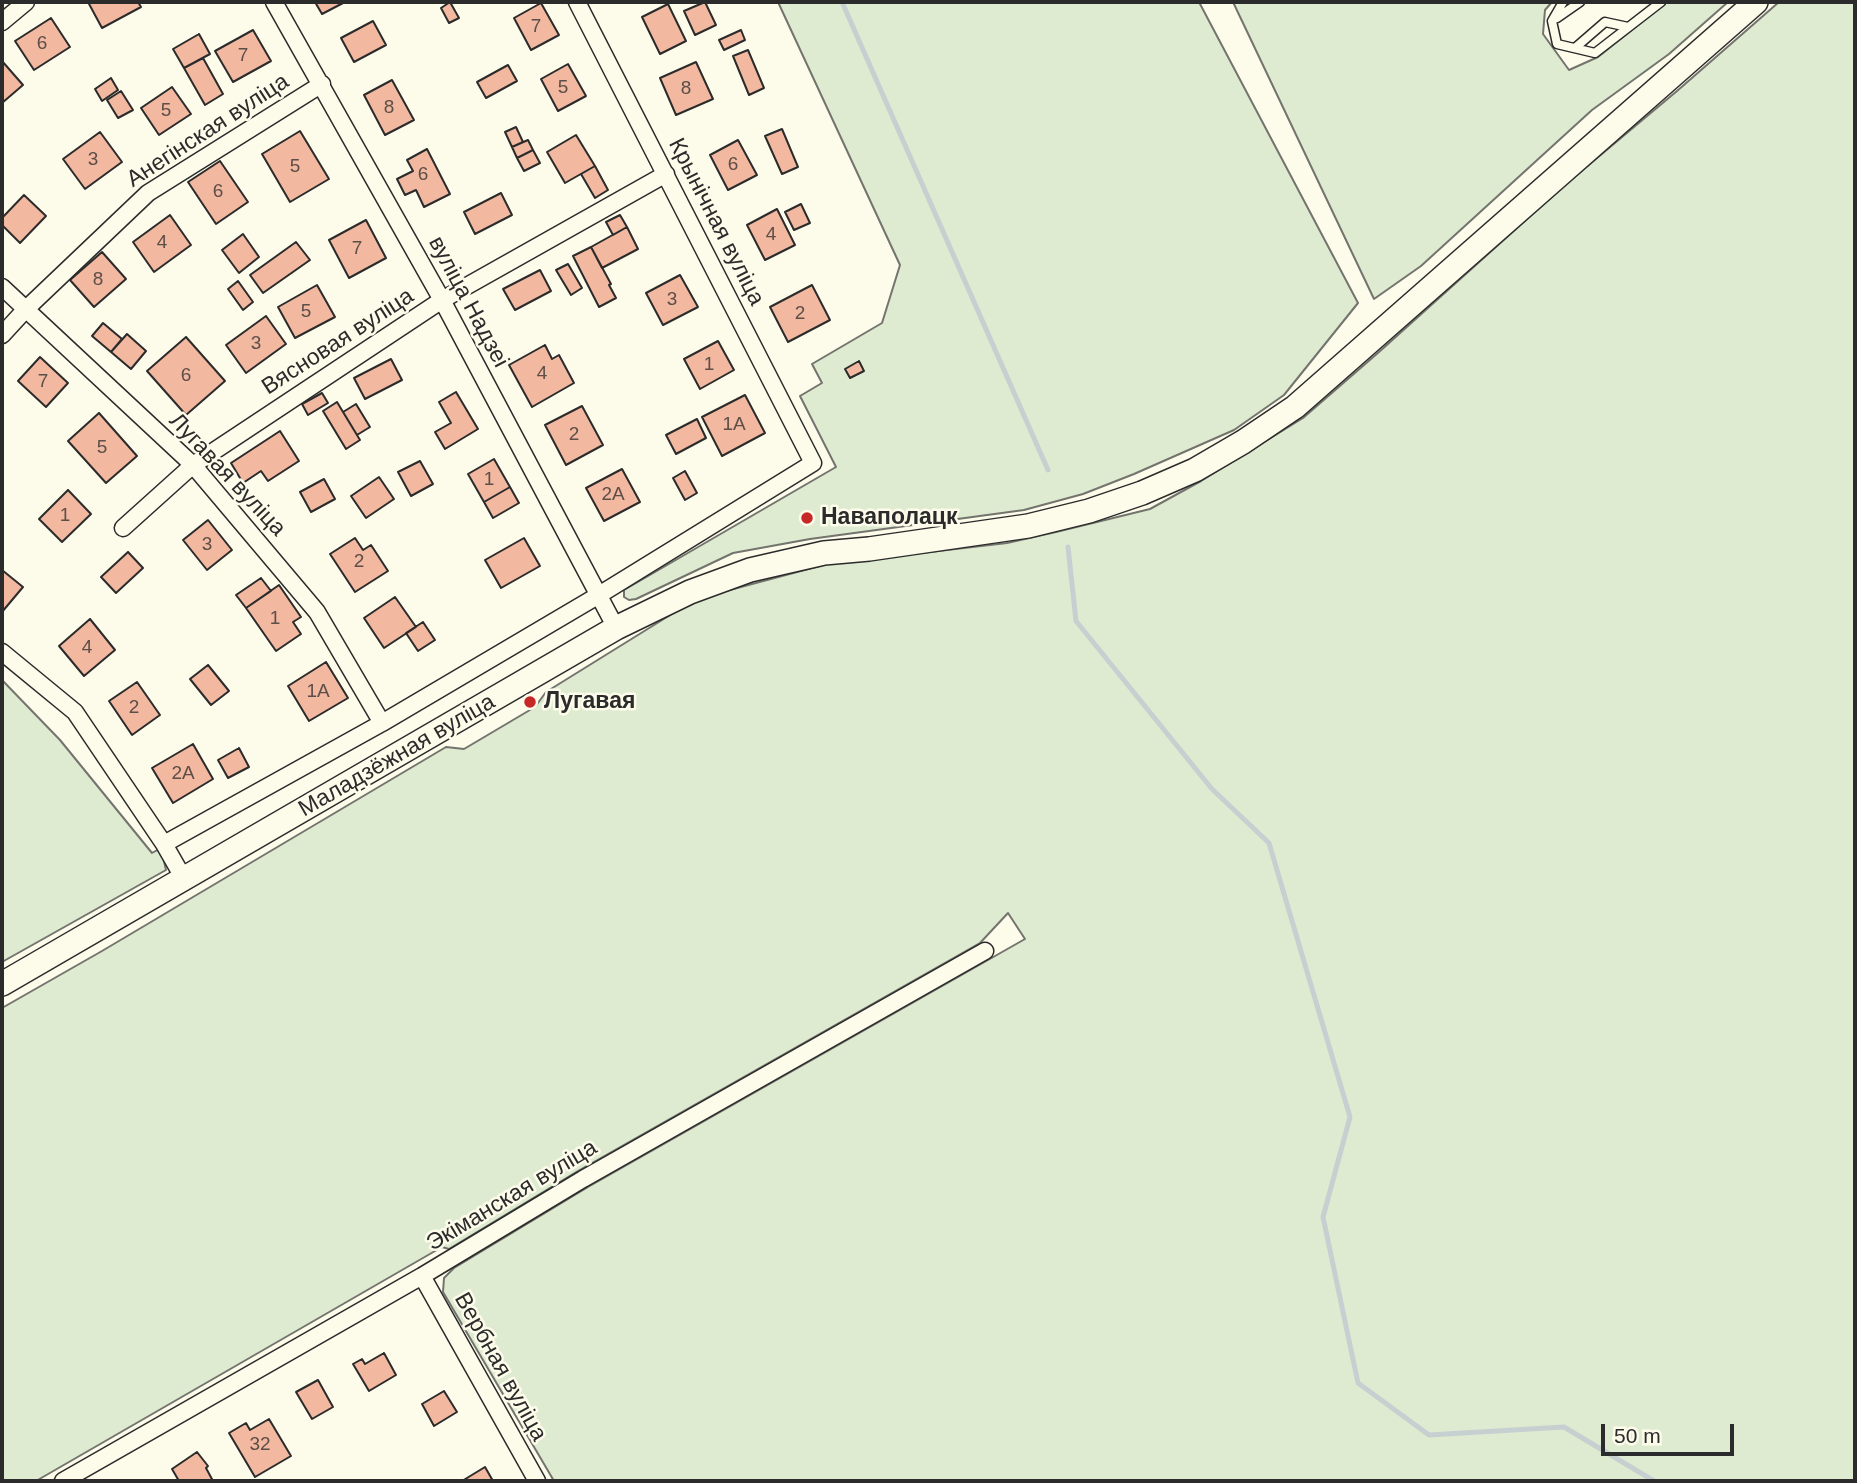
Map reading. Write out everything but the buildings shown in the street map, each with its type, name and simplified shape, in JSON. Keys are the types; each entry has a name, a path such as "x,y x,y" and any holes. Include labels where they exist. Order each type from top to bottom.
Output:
{"main road":[{"name":"Маладзёжная вуліца","path":"2,984 616,628 691,592 750,570 824,553 1028,526 1088,511 1142,493 1195,470 1295,408 1756,2"}],"street":[{"path":"2,22 26,2"},
{"name":"вуліца Надзеі","path":"274,2 442,300 616,628"},
{"name":"Крынічная вуліца","path":"577,2 813,463 599,595"},
{"name":"Анегінская вуліца","path":"2,335 148,193 322,84"},
{"name":"Вясновая вуліца","path":"123,528 193,465 442,300 666,173"},
{"name":"Лугавая вуліца","path":"2,287 193,465 317,612 382,723"},
{"path":"164,844 382,723 599,595"},
{"path":"2,652 75,712 164,844 184,879"},
{"name":"Экіманская вуліца","path":"63,1481 422,1276 583,1179 985,951"},
{"name":"Вербная вуліца","path":"422,1276 537,1481"}],"lane":[{"path":"1563,2 1552,21 1557,44 1595,53 1661,2"},
{"path":"1552,21 1580,2"},
{"path":"1576,48 1605,22 1628,27"}],"green space":[{"path":"778,2 1199,2 1358,303 1284,395 1234,430 1134,474 1083,494 1024,510 810,539 733,553 629,600 624,597 624,590 836,467 800,396 822,383 812,364 882,323 900,265"},
{"path":"1233,2 1552,2 1545,10 1543,34 1569,70 1598,57 1667,2 1728,2 1669,54 1592,110 1421,266 1374,299"},
{"path":"1779,2 1855,2 1855,1481 554,1481 443,1292 444,1278 454,1268 588,1187 1025,939 1008,913 980,943 578,1171 449,1249 442,1247 36,1481 2,1481 2,1008 446,747 464,749 535,707 546,692 696,599 827,564 1007,543 1056,532 1150,509 1201,481 1303,418 1566,184"},
{"path":"2,680 60,740 152,853 161,848 166,870 2,962"}],"waterway":[{"path":"842,2 1048,470"},
{"path":"1068,547 1076,621 1212,789 1269,843 1350,1117 1323,1217 1358,1383 1429,1435 1564,1427 1654,1481"}],"place":[{"name":"Наваполацк","path":"807,518"},
{"name":"Лугавая","path":"530,702"}]}
